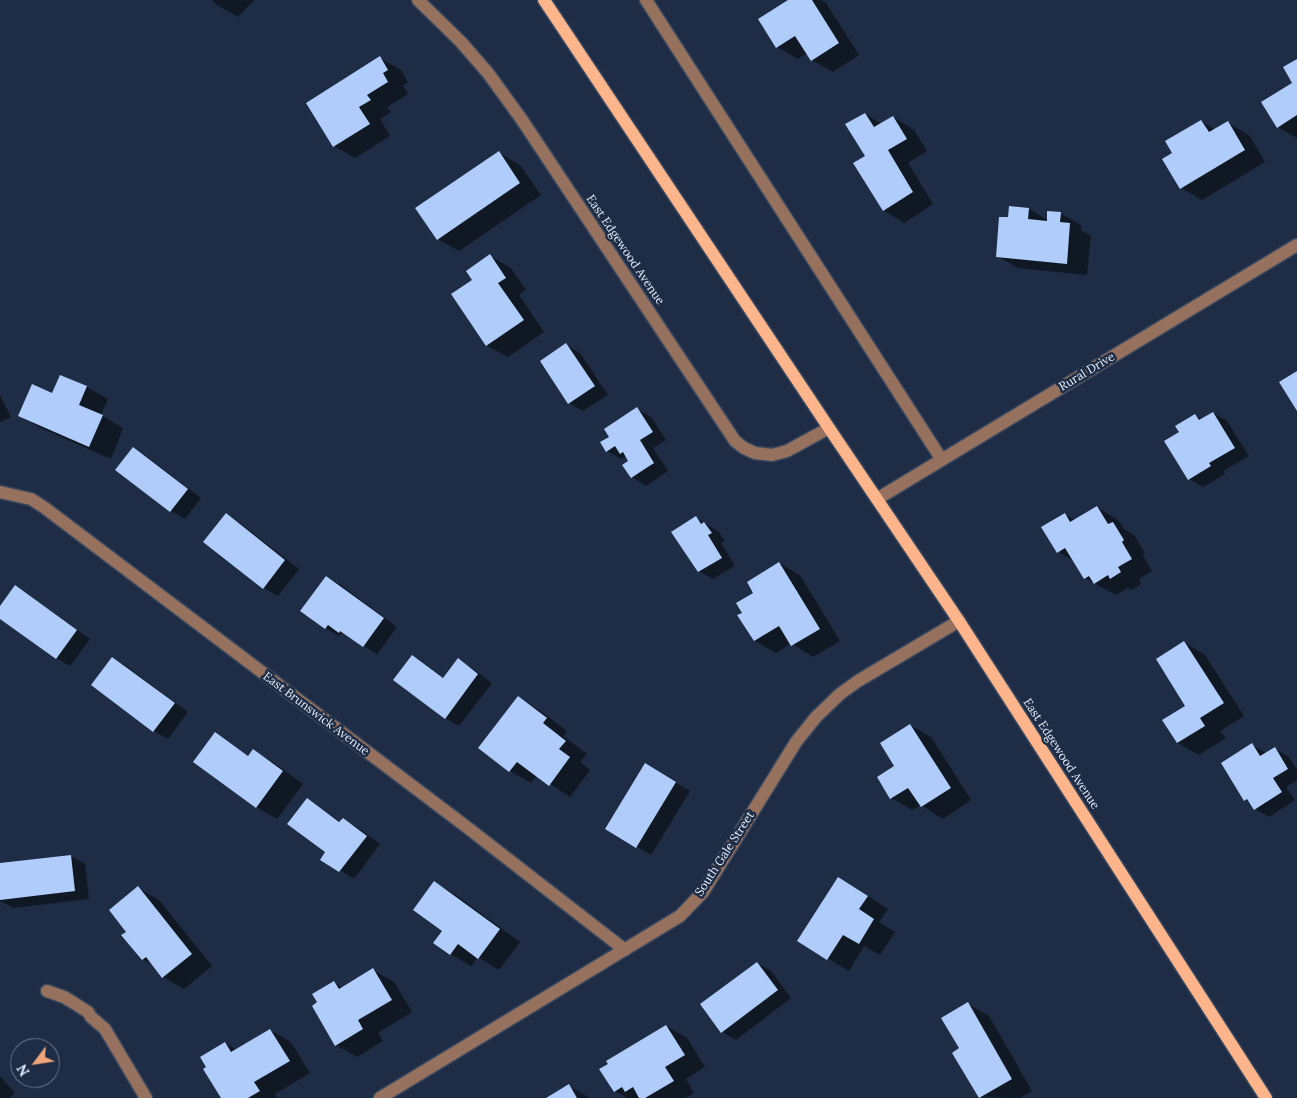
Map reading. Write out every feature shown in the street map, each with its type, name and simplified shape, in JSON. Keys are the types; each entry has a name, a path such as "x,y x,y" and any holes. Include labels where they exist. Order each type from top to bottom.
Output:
{"main road":[{"name":"East Edgewood Avenue","path":"544,0 959,621 1266,1098"}],"street":[{"name":"East Edgewood Avenue","path":"418,0 462,42 488,73 522,120 735,441 755,453 772,455 787,451 829,428"},
{"path":"646,0 942,460"},
{"name":"Rural Drive","path":"877,499 1297,245"},
{"name":"East Brunswick Avenue","path":"0,492 31,499 45,508 468,828 625,950"},
{"name":"South Gale Street","path":"380,1098 680,916 694,902 710,881 801,734 831,702 858,681 959,621"},
{"path":"47,991 64,997 88,1012 91,1018 105,1029 146,1098"}],"building":[{"path":"788,0 812,0 839,43 811,61 795,36 776,48 758,19"},
{"path":"380,56 388,70 383,73 388,82 367,95 371,100 359,107 370,124 333,147 306,103"},
{"path":"1297,59 1297,115 1277,128 1261,102 1292,83 1283,67"},
{"path":"865,113 874,127 893,116 907,139 888,150 913,192 883,211 853,163 865,156 845,124"},
{"path":"1201,120 1209,132 1228,121 1245,150 1180,189 1162,159 1172,153 1165,141"},
{"path":"499,151 520,183 437,240 415,208"},
{"path":"1009,206 1029,208 1028,219 1047,221 1047,211 1061,212 1060,222 1070,223 1067,264 996,257 999,217 1008,217"},
{"path":"490,254 506,278 498,283 524,320 486,346 451,294 472,280 466,271"},
{"path":"566,343 595,386 568,404 540,361"},
{"path":"1297,371 1297,411 1279,382"},
{"path":"60,375 87,386 79,405 103,415 89,447 18,416 32,384 52,393"},
{"path":"637,407 653,432 640,440 654,463 631,478 622,465 628,461 623,452 620,454 615,446 606,452 600,442 609,437 604,429"},
{"path":"1213,412 1235,448 1209,463 1211,466 1188,480 1164,441 1179,432 1175,426 1195,414 1199,420"},
{"path":"133,447 188,489 170,512 115,470"},
{"path":"1097,506 1108,524 1113,522 1124,540 1122,542 1132,559 1118,567 1121,572 1110,579 1108,575 1094,584 1089,576 1084,579 1065,548 1057,553 1041,527 1065,513 1070,522"},
{"path":"226,513 285,560 263,589 203,542"},
{"path":"696,516 701,524 704,522 712,533 708,535 722,558 698,572 671,532"},
{"path":"779,562 820,629 791,646 779,626 754,641 737,615 742,613 736,603 753,593 747,582"},
{"path":"326,576 384,618 363,647 328,625 325,629 300,611"},
{"path":"15,585 77,630 56,659 0,619 0,606"},
{"path":"1184,641 1224,703 1200,718 1205,726 1177,743 1162,720 1185,706 1156,659"},
{"path":"412,655 443,678 458,658 478,674 445,719 393,680"},
{"path":"112,657 175,703 153,732 91,685"},
{"path":"518,696 547,718 543,723 566,741 559,749 570,757 549,786 517,762 509,772 478,748"},
{"path":"910,724 951,788 921,807 908,788 890,799 877,777 894,766 880,743"},
{"path":"215,732 248,756 253,749 283,771 256,808 193,762"},
{"path":"1252,743 1260,756 1275,747 1288,769 1273,778 1282,792 1254,810 1247,799 1244,801 1221,763"},
{"path":"645,763 676,782 636,848 605,829"},
{"path":"307,798 339,822 343,818 367,836 339,872 320,860 325,852 287,824"},
{"path":"71,855 75,891 0,900 0,863"},
{"path":"838,877 868,896 859,909 874,919 859,944 843,935 827,960 797,941"},
{"path":"434,881 500,929 478,959 458,944 450,955 433,943 442,931 413,910"},
{"path":"138,886 192,954 162,978 146,957 142,960 121,935 126,932 109,910"},
{"path":"757,962 778,990 721,1033 700,1004"},
{"path":"373,968 392,1000 358,1020 363,1029 335,1046 312,1006 317,1002 312,994 334,981 339,989"},
{"path":"968,1002 1012,1079 979,1098 952,1053 959,1048 941,1018"},
{"path":"666,1025 685,1055 665,1067 674,1081 645,1098 639,1098 633,1087 625,1092 622,1087 614,1092 599,1069 608,1064 606,1061"},
{"path":"270,1029 290,1061 254,1082 260,1091 248,1098 221,1098 203,1069 206,1067 200,1057 225,1042 231,1052"},
{"path":"569,1084 577,1098 546,1098"}]}
